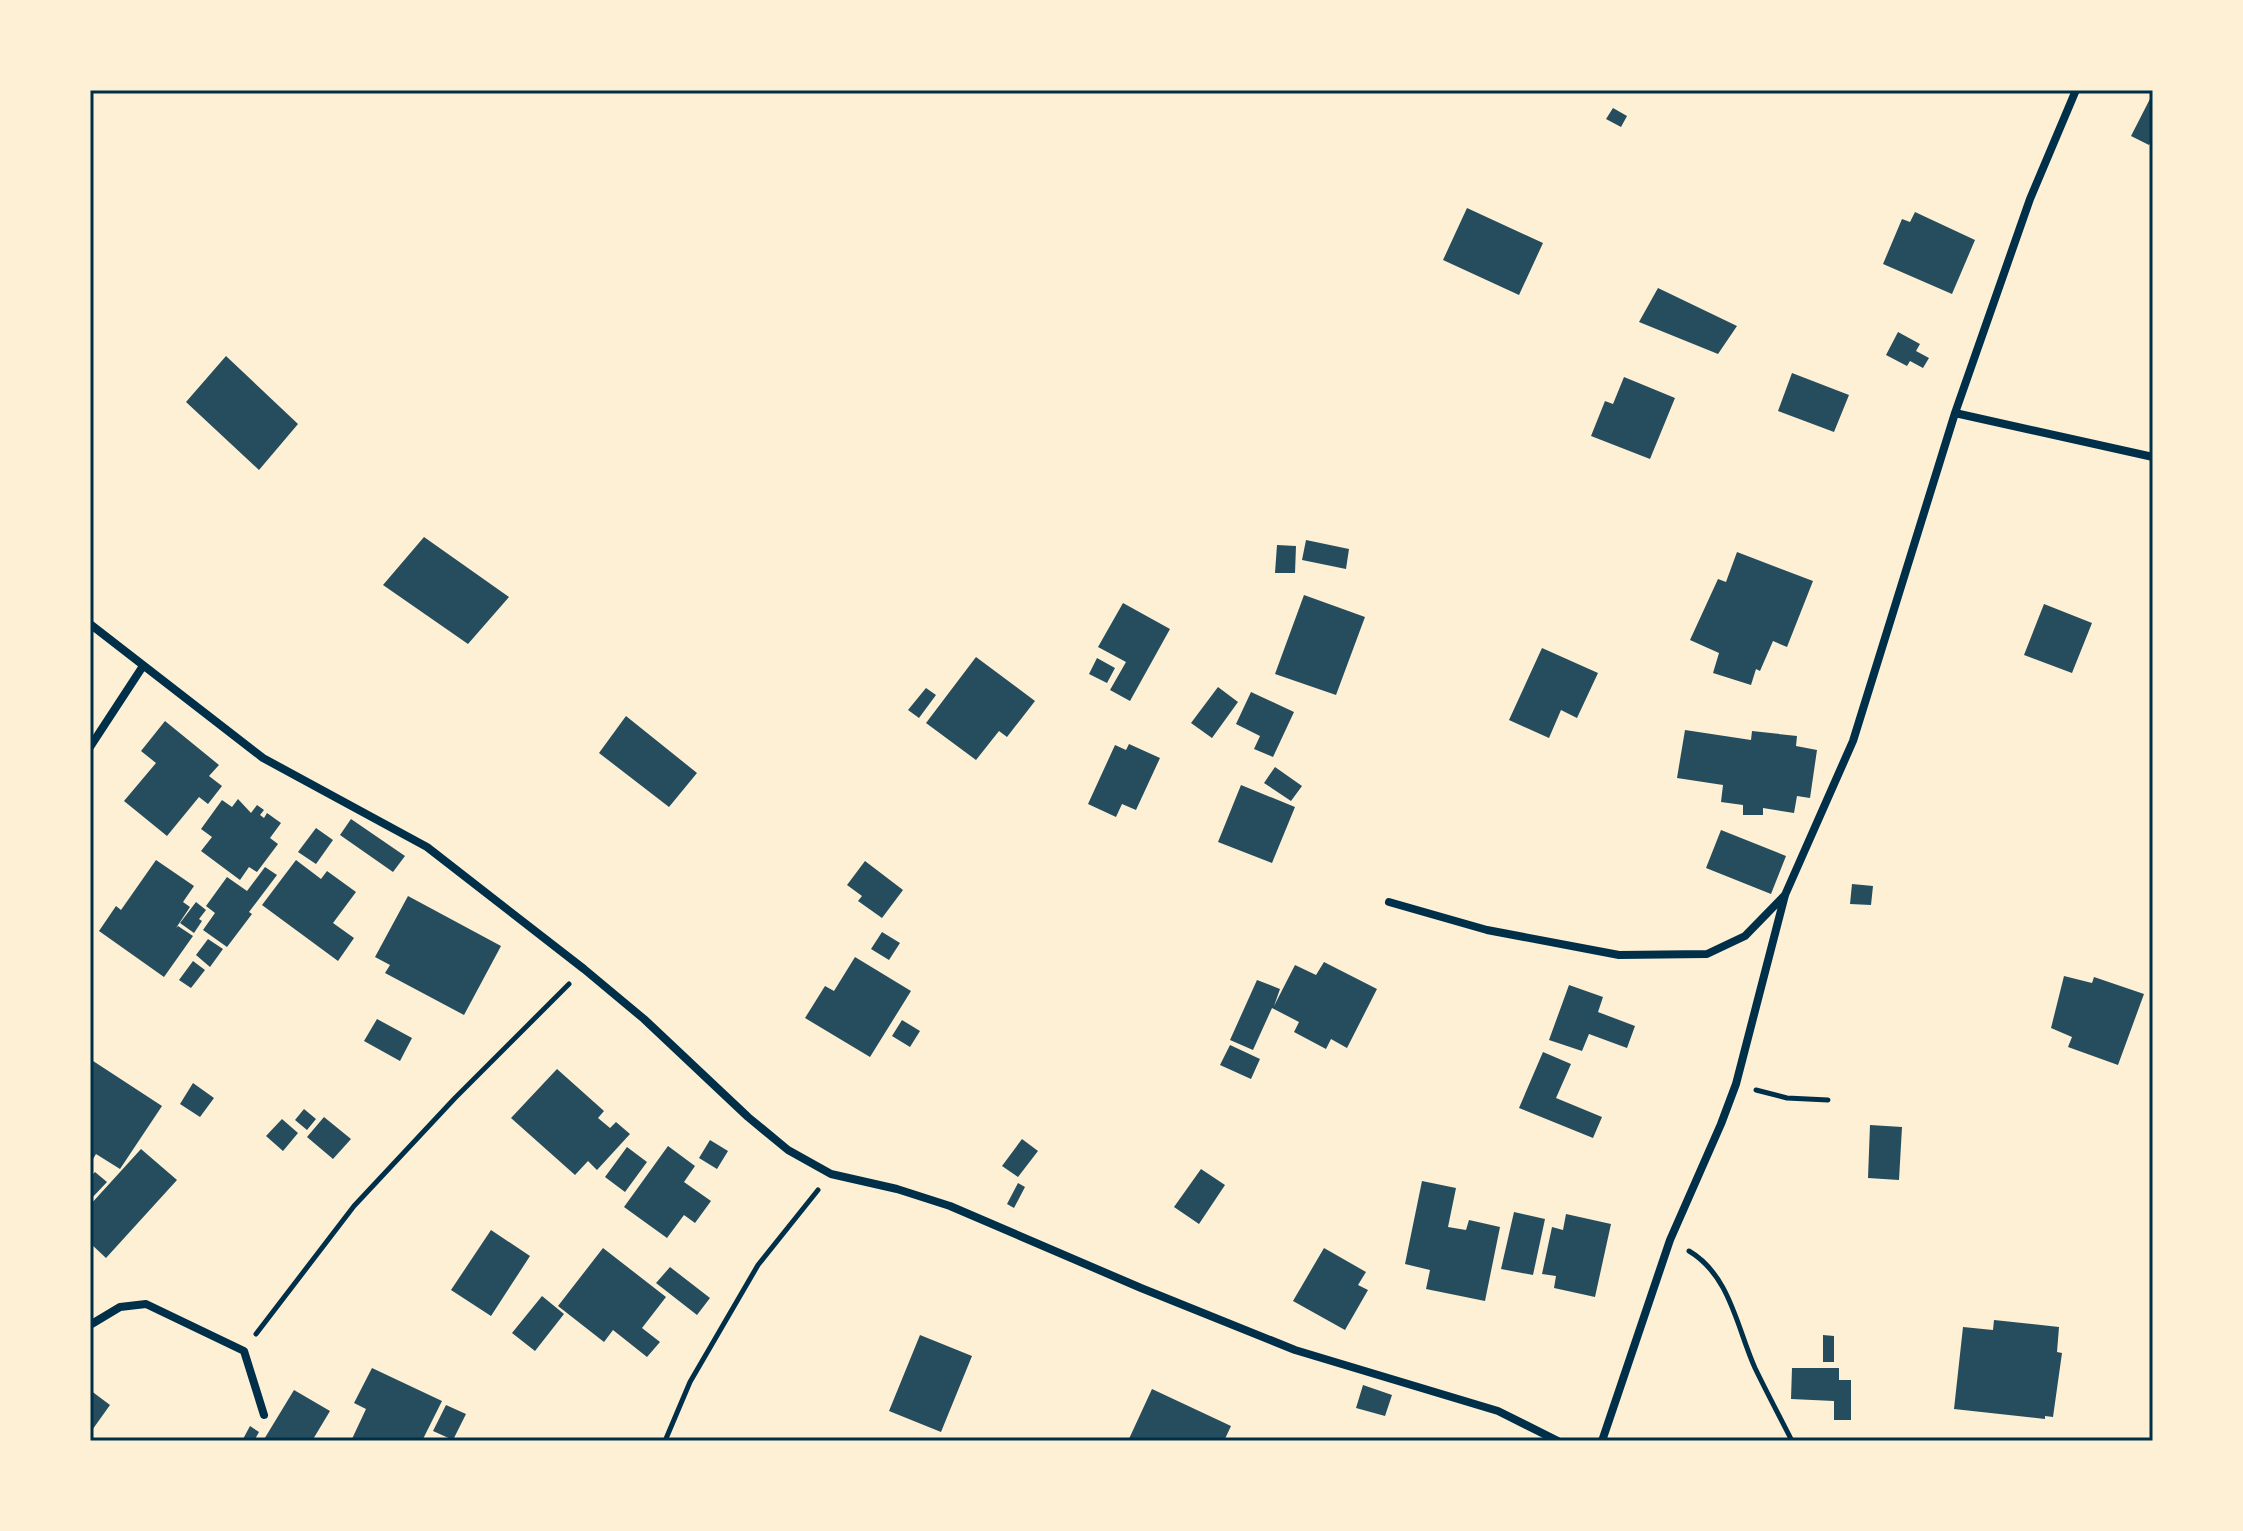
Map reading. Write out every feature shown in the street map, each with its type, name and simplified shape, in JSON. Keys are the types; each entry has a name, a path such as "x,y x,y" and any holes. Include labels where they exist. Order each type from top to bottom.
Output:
{"street":[{"path":"1602,1441 1670,1240 1736,1084 1785,895 1853,741 1955,413 2030,199 2076,90"},
{"path":"1955,413 2153,457"},
{"path":"90,624 263,758 427,847 644,1019 748,1117 788,1150 831,1174 897,1189 950,1206 1295,1350 1498,1411 1558,1441"},
{"path":"90,747 143,666"},
{"path":"1389,902 1487,930 1619,955 1707,954 1745,936 1785,895"},
{"path":"90,1325 120,1307 146,1304 244,1351 264,1415"}],"path":[{"path":"244,1351 354,1206 455,1098 584,969"},
{"path":"1736,1084 1787,1098 1828,1100"},
{"path":"665,1441 690,1382 758,1265 831,1174"},
{"path":"1670,1240 1705,1261 1716,1276 1754,1366 1792,1441"}],"building":[{"path":"2153,93 2153,138 2149,145 2131,136"},
{"path":"1613,108 1627,116 1621,127 1606,119"},
{"path":"1467,208 1543,243 1519,295 1443,260"},
{"path":"1915,212 1975,240 1952,294 1883,264 1902,219 1910,222"},
{"path":"1658,288 1737,326 1718,354 1639,322"},
{"path":"1898,332 1920,344 1916,351 1929,358 1923,368 1910,361 1907,366 1886,355"},
{"path":"226,356 298,424 259,470 186,402"},
{"path":"1792,373 1849,395 1834,432 1778,411"},
{"path":"1624,377 1675,398 1650,459 1591,436 1605,401 1613,404"},
{"path":"424,537 509,597 468,644 383,585"},
{"path":"1306,540 1349,549 1346,569 1302,560"},
{"path":"1277,545 1296,546 1295,573 1275,573"},
{"path":"1737,552 1813,581 1787,647 1773,641 1760,671 1756,669 1751,685 1713,673 1719,653 1690,640 1718,579 1726,582"},
{"path":"1304,595 1365,617 1336,695 1275,674"},
{"path":"1123,603 1170,629 1130,701 1110,690 1126,662 1098,647"},
{"path":"2044,604 2092,623 2072,673 2024,655"},
{"path":"1542,648 1598,673 1577,718 1561,710 1549,738 1509,720"},
{"path":"976,657 1035,701 1007,737 999,731 976,760 926,723"},
{"path":"1097,658 1115,668 1107,683 1089,674"},
{"path":"1218,687 1238,702 1212,738 1191,723"},
{"path":"926,688 936,695 919,718 908,710"},
{"path":"1251,692 1294,712 1273,757 1254,749 1260,736 1236,724"},
{"path":"626,716 697,773 669,807 599,753"},
{"path":"165,721 219,765 209,776 222,786 208,804 199,797 167,836 124,801 156,763 141,751"},
{"path":"1685,730 1751,740 1752,731 1797,736 1796,746 1817,750 1810,798 1797,796 1794,813 1763,808 1763,815 1743,815 1743,805 1721,802 1723,785 1677,778"},
{"path":"1129,744 1160,758 1136,810 1122,804 1116,817 1088,804 1115,745 1126,750"},
{"path":"1275,767 1302,786 1291,801 1264,783"},
{"path":"1241,785 1295,807 1272,863 1218,842"},
{"path":"238,799 251,813 257,805 264,810 260,815 264,818 267,813 281,823 270,838 278,844 257,872 249,867 240,880 201,851 212,837 201,829 222,800 232,807"},
{"path":"351,819 405,856 393,872 340,835"},
{"path":"316,828 333,840 316,864 298,852"},
{"path":"1721,830 1786,856 1771,894 1706,868"},
{"path":"156,860 194,886 183,902 190,907 176,928 178,926 193,936 164,977 99,931 116,906 121,910"},
{"path":"296,860 321,879 327,871 356,892 333,923 354,938 338,961 262,905"},
{"path":"865,861 903,890 882,918 858,901 862,896 847,885"},
{"path":"265,867 277,875 227,947 203,930 215,913 206,906 227,877 247,891"},
{"path":"1852,884 1873,886 1871,905 1850,904"},
{"path":"408,896 501,946 464,1015 385,973 390,965 375,957"},
{"path":"196,902 206,910 194,933 180,923"},
{"path":"882,932 900,943 889,960 871,949"},
{"path":"208,939 223,949 210,967 196,955"},
{"path":"855,957 911,991 870,1057 805,1018 825,986 834,991"},
{"path":"193,961 205,970 191,988 179,980"},
{"path":"1324,962 1377,989 1347,1048 1331,1039 1326,1049 1294,1032 1299,1022 1272,1008 1253,1050 1230,1040 1257,980 1280,989 1274,1006 1295,965 1316,975"},
{"path":"2064,976 2092,983 2094,977 2144,994 2118,1065 2068,1047 2072,1037 2051,1028"},
{"path":"1569,985 1603,997 1598,1012 1635,1026 1627,1048 1589,1034 1582,1051 1549,1040"},
{"path":"377,1019 412,1038 400,1061 364,1041"},
{"path":"902,1020 920,1031 910,1047 892,1036"},
{"path":"1230,1045 1260,1059 1251,1079 1220,1065"},
{"path":"1543,1052 1571,1064 1556,1098 1602,1117 1593,1138 1519,1108"},
{"path":"90,1059 162,1106 120,1169 96,1154 90,1164"},
{"path":"557,1069 604,1111 598,1118 610,1128 616,1122 630,1134 597,1170 588,1161 575,1175 511,1118"},
{"path":"193,1083 214,1098 200,1117 180,1104"},
{"path":"304,1109 316,1119 307,1130 295,1120"},
{"path":"324,1117 351,1139 333,1159 307,1137"},
{"path":"282,1119 298,1133 283,1151 266,1136"},
{"path":"1870,1125 1902,1127 1899,1180 1868,1178"},
{"path":"1022,1139 1038,1151 1018,1177 1002,1166"},
{"path":"710,1140 728,1151 717,1169 699,1158"},
{"path":"668,1146 695,1166 684,1182 711,1201 695,1223 684,1215 667,1238 624,1207"},
{"path":"627,1147 647,1162 625,1192 605,1177"},
{"path":"141,1149 177,1180 106,1258 90,1243 90,1205"},
{"path":"1201,1169 1225,1185 1199,1224 1174,1207"},
{"path":"95,1172 107,1182 90,1200 90,1177"},
{"path":"1422,1181 1456,1188 1448,1227 1466,1230 1469,1220 1500,1227 1485,1301 1426,1289 1430,1270 1405,1264"},
{"path":"1018,1183 1025,1187 1014,1208 1007,1204"},
{"path":"1514,1212 1545,1219 1533,1275 1501,1269"},
{"path":"1566,1214 1611,1224 1595,1297 1554,1288 1556,1276 1542,1274 1552,1227 1563,1230"},
{"path":"491,1230 530,1256 491,1316 451,1290"},
{"path":"603,1248 666,1297 642,1328 660,1342 647,1357 613,1330 604,1342 558,1306"},
{"path":"1324,1248 1366,1272 1358,1285 1368,1290 1345,1330 1293,1301"},
{"path":"670,1267 710,1298 697,1315 656,1283"},
{"path":"542,1296 564,1314 535,1351 512,1333"},
{"path":"1994,1320 2059,1327 2057,1352 2062,1353 2053,1417 2045,1416 2045,1419 1954,1409 1963,1327 1993,1330"},
{"path":"920,1335 972,1356 941,1432 889,1411"},
{"path":"1823,1335 1834,1336 1834,1362 1823,1362"},
{"path":"372,1368 442,1401 422,1441 351,1441 366,1409 354,1403"},
{"path":"1792,1368 1839,1368 1839,1380 1851,1380 1851,1420 1834,1420 1834,1401 1791,1399"},
{"path":"1363,1385 1392,1395 1385,1416 1356,1408"},
{"path":"1152,1389 1231,1426 1224,1441 1128,1441"},
{"path":"90,1390 110,1405 90,1433"},
{"path":"294,1390 330,1411 312,1441 263,1441"},
{"path":"446,1405 466,1414 453,1440 433,1431"},
{"path":"250,1426 259,1432 254,1441 242,1441"}]}
